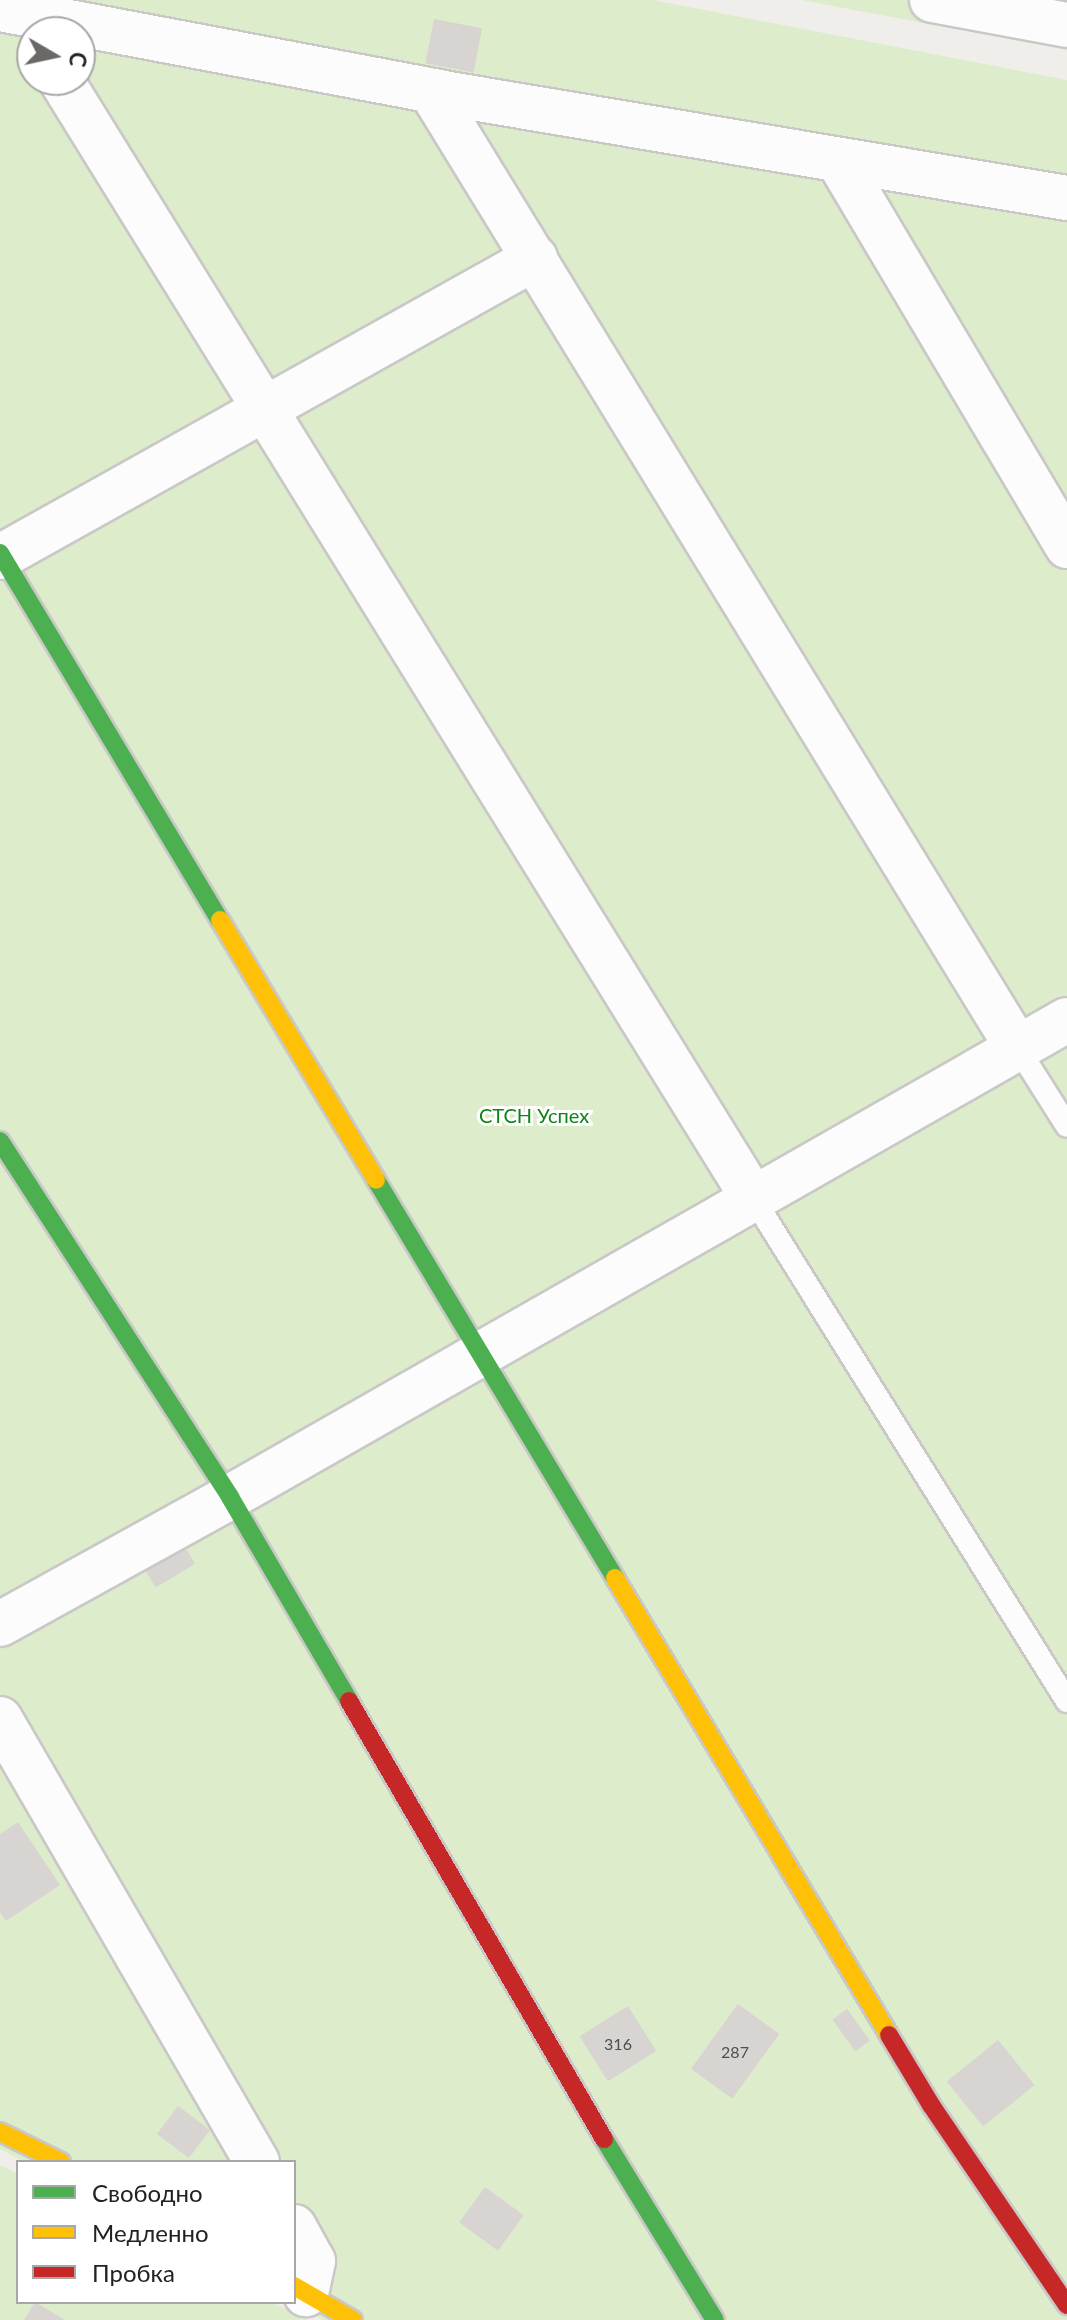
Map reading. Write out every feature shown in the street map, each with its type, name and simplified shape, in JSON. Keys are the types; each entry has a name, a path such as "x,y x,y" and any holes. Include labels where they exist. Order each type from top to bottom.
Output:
{"street":[{"path":"932,0 1067,25"},
{"path":"96,33 1067,198"},
{"path":"431,91 1017,1047"},
{"path":"71,96 753,1198"},
{"path":"838,160 1067,546"},
{"path":"535,258 1,556 931,2105 1067,2305"},
{"path":"0,1624 481,1355 1067,1020"},
{"path":"0,1141 230,1497 630,2183 715,2320"},
{"path":"0,1719 256,2160"},
{"path":"0,2132 57,2160"},
{"path":"296,2231 313,2261 300,2290 353,2320"}],"lane":[{"path":"1017,1047 1067,1126"},
{"path":"753,1198 1067,1701"}],"green space":[{"name":"СТСН Успех","path":"0,0 653,0 1067,80 1067,2320 323,2320 296,2303 296,2160 20,2160 0,2149"},
{"path":"801,0 1067,0 1067,50"},
{"path":"0,2165 16,2173 16,2304 276,2304 308,2320 0,2320"}],"building":[{"path":"434,19 482,28 474,73 425,63"},
{"path":"176,1532 195,1564 156,1587 137,1556"},
{"path":"18,1822 60,1885 6,1921 0,1912 0,1834"},
{"path":"738,2004 779,2034 732,2099 691,2069"},
{"path":"628,2006 656,2051 608,2081 580,2036"},
{"path":"847,2009 870,2041 855,2051 832,2020"},
{"path":"998,2040 1035,2085 983,2127 947,2082"},
{"path":"178,2106 210,2130 189,2158 157,2134"},
{"path":"485,2187 524,2215 498,2251 459,2223"},
{"path":"34,2304 38,2304 65,2320 24,2320"}],"traffic: fast":[{"path":"0,553 220,920"},
{"path":"0,1141 230,1497 349,1701"},
{"path":"376,1180 615,1578"},
{"path":"604,2139 715,2320"}],"traffic: slow":[{"path":"220,920 376,1180"},
{"path":"615,1578 889,2035"},
{"path":"0,2132 57,2160"},
{"path":"296,2287 353,2320"}],"traffic: jam":[{"path":"349,1701 604,2139"},
{"path":"889,2035 931,2105 1067,2305"}]}
